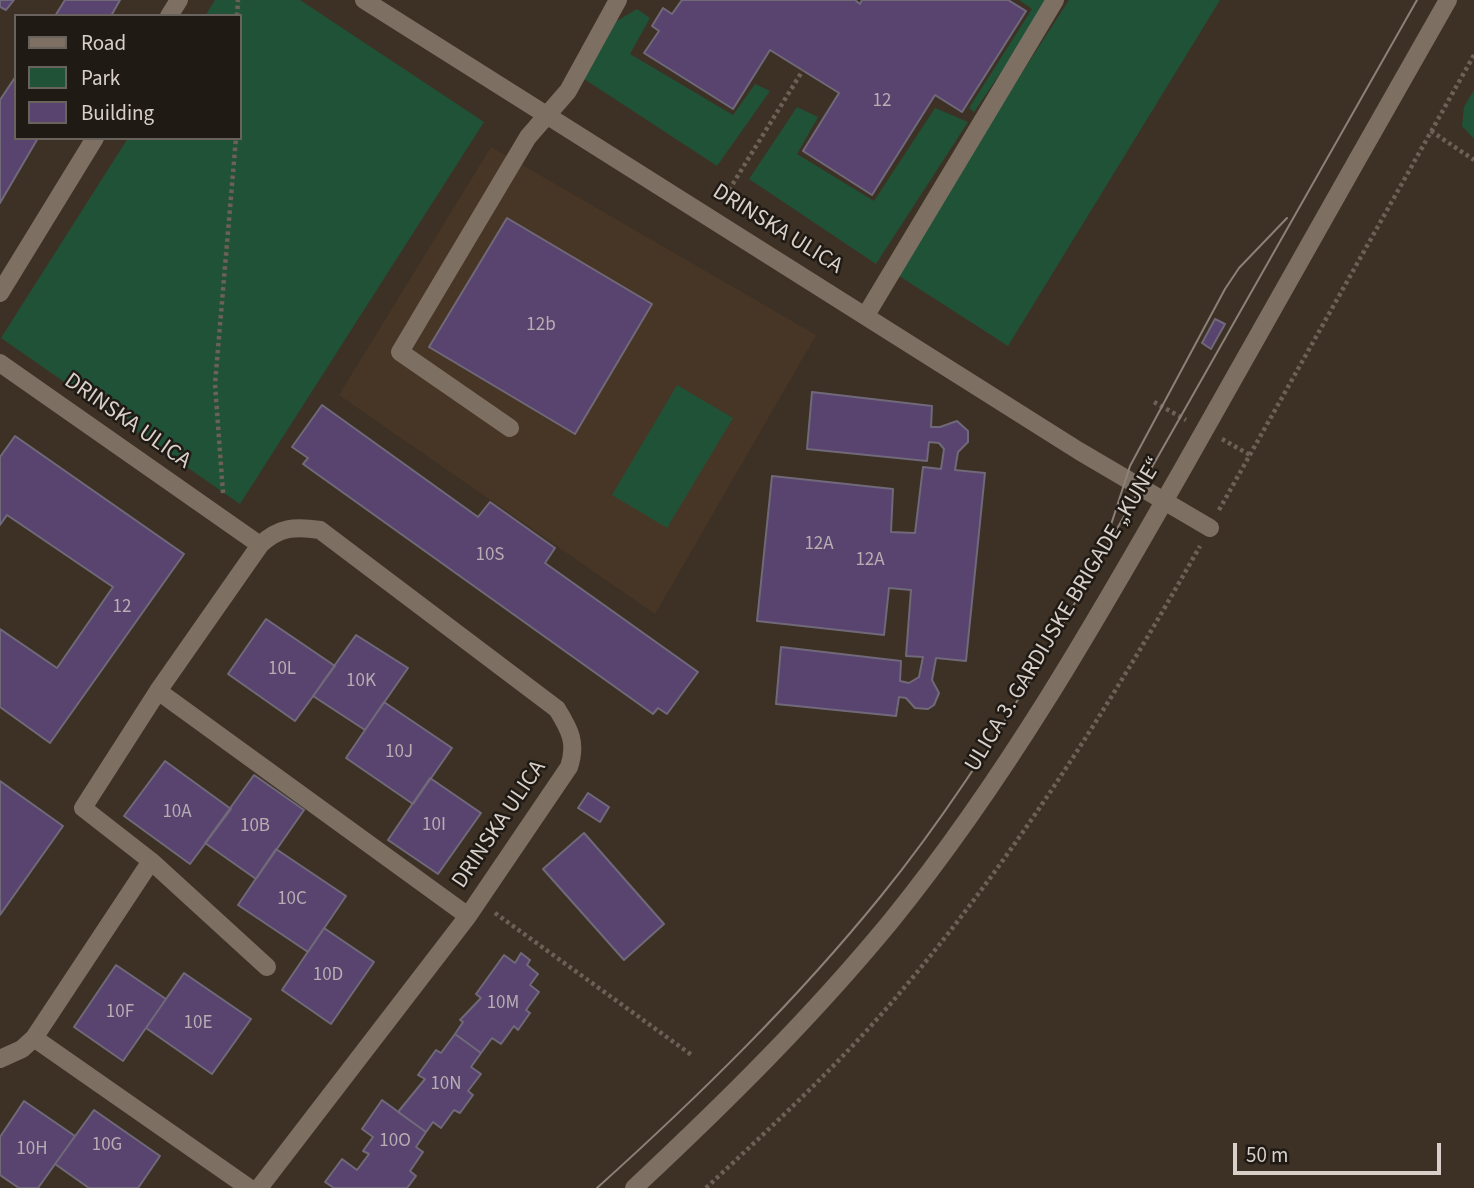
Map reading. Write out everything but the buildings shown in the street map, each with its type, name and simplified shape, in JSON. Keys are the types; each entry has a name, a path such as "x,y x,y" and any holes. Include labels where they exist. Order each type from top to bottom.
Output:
{"street":[{"name":"DRINSKA ULICA","path":"364,0 1164,502 1210,528"},
{"path":"510,428 400,352 528,137 568,91 618,0"},
{"path":"866,315 1055,0"},
{"name":"ULICA 3. GARDIJSKE BRIGADE „KUNE“","path":"634,1188 783,1045 892,919 1024,739 1164,502 1448,0"},
{"path":"0,293 94,140"},
{"name":"DRINSKA ULICA","path":"0,363 260,545"},
{"name":"DRINSKA ULICA","path":"260,1188 468,916 569,767 574,751 570,730 557,709 320,530 297,526 274,532 260,545 158,691 83,808 151,861 267,967"},
{"name":"DRINSKA ULICA","path":"158,691 468,916"},
{"path":"0,1059 22,1049 34,1038 151,861"},
{"path":"34,1038 248,1188"}],"path":[{"path":"706,1188 832,1068 887,1008 1033,820 1093,730 1210,528 1474,55"},
{"path":"729,190 803,70"},
{"path":"1431,131 1474,160"},
{"path":"227,522 217,439 215,384 236,140"},
{"path":"478,900 693,1056"}],"shaded area":[{"path":"491,147 816,335 655,614 339,395"}],"green space":[{"path":"215,0 300,0 484,122 240,504 1,338 127,140 242,140 242,14 206,14"},
{"path":"1019,0 1050,0 974,112 969,108 1032,9"},
{"path":"1069,0 1220,0 1008,346 893,272"},
{"path":"637,9 650,18 630,54 733,115 755,84 770,91 717,166 575,73 610,25"},
{"path":"1474,90 1474,139 1462,126 1464,107"},
{"path":"797,107 818,117 797,154 874,201 935,108 968,122 876,264 749,179"},
{"path":"677,385 733,418 667,528 612,495"}],"tram line":[{"path":"597,1188 709,1084 815,974 905,866 951,803 1055,638 1417,0"},
{"path":"1108,534 1130,466 1225,289 1239,268 1287,218"}]}
